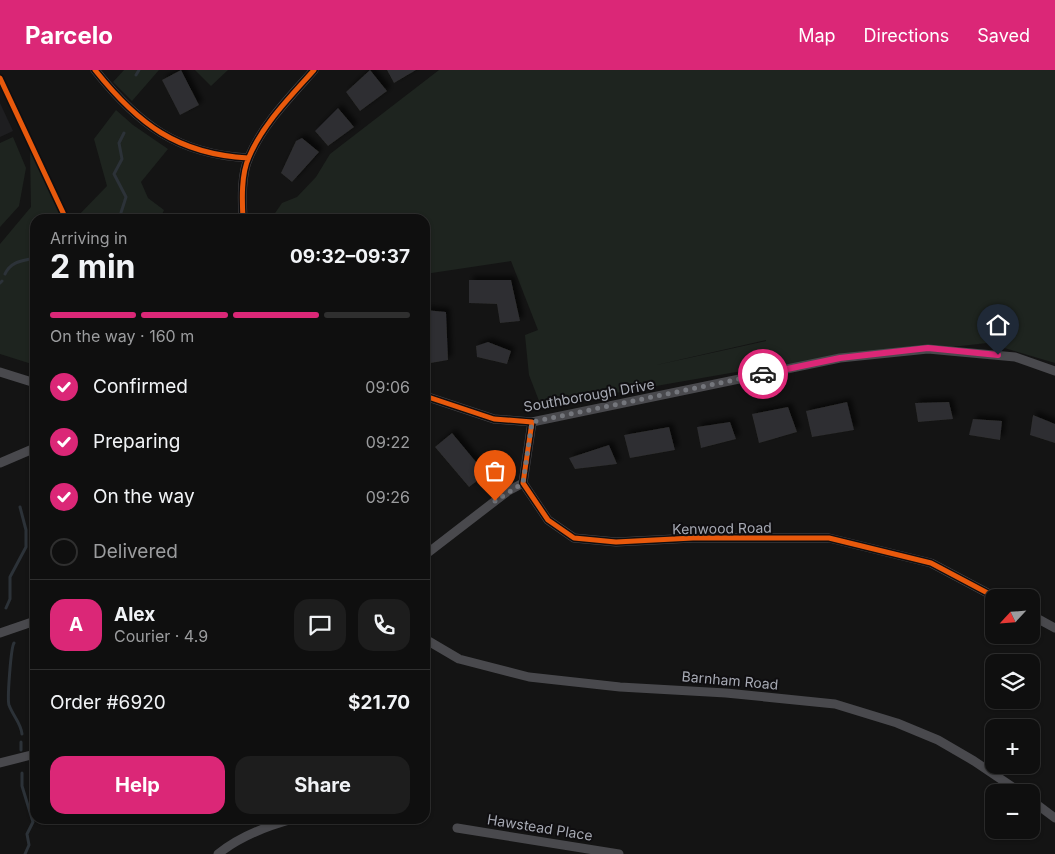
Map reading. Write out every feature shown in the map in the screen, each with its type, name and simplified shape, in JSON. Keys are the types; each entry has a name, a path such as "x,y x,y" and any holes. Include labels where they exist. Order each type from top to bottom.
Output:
{"street":[{"path":"94,70 115,96 152,128 204,153 248,158"},
{"path":"243,214 242,197 248,158 272,118 314,70"},
{"name":"Southborough Drive","path":"430,398 494,419 532,422 840,358 928,348 1015,357 1055,371"},
{"path":"0,372 30,382"},
{"path":"430,550 508,491 523,483 532,422"},
{"path":"0,464 30,450"},
{"name":"Kenwood Road","path":"523,483 548,520 574,538 616,542 693,538 828,538 931,563 985,592"},
{"path":"1040,620 1055,628"},
{"path":"0,632 30,623"},
{"name":"Barnham Road","path":"430,641 459,659 528,677 620,687 726,692 835,704 897,723 938,740 974,760 1008,784"},
{"path":"0,762 30,755"},
{"path":"1040,807 1055,818"},
{"path":"218,854 227,847 275,824"},
{"name":"Hawstead Place","path":"457,828 619,854"}],"shaded area":[{"path":"124,70 159,70 132,101 113,82"},
{"path":"195,70 228,70 211,86"},
{"path":"439,70 1055,70 1055,363 987,343 742,371 541,406 529,375 525,335 538,330 511,261 430,273 430,214 274,214 282,203 297,197 316,177 330,154","holes":["766,340 766,341 652,366"]},
{"path":"0,103 13,131 0,137"},
{"path":"116,110 133,125 168,149 141,182 148,198 164,210 162,214 80,214 107,186 94,139"},
{"path":"13,137 26,168 19,206 0,227 0,143"},
{"path":"30,151 64,214 30,214 30,363 0,354 0,244 31,207"}],"building":[{"path":"181,70 199,105 180,115 162,80"},
{"path":"370,70 387,91 360,111 346,92"},
{"path":"387,70 416,70 394,83"},
{"path":"338,108 354,127 328,146 315,131"},
{"path":"302,138 319,152 292,182 281,173 296,141"},
{"path":"469,280 511,280 520,321 500,323 497,304 469,303"},
{"path":"430,310 446,312 448,360 430,363"},
{"path":"488,342 511,351 507,364 477,357 476,346"},
{"path":"847,402 854,430 812,437 806,411"},
{"path":"949,402 953,419 918,422 915,403"},
{"path":"788,407 797,432 759,443 752,414"},
{"path":"1033,415 1055,424 1055,443 1030,435"},
{"path":"973,419 1002,421 1000,440 969,435"},
{"path":"730,422 736,439 701,448 697,427"},
{"path":"669,427 675,450 630,458 624,435"},
{"path":"452,433 486,474 469,487 435,447"},
{"path":"609,445 617,464 575,469 569,458"}],"waterway":[{"path":"136,75 139,70"},
{"path":"121,214 126,197 114,174 122,159 119,143 124,133"},
{"path":"5,274 10,266 30,259"},
{"path":"6,608 10,599 10,577 26,547 26,530 20,507"},
{"path":"14,643 9,684 9,705 22,734"},
{"path":"21,742 21,750"},
{"path":"22,773 22,786 30,812"},
{"path":"25,854 29,845 27,834 32,824"}],"cycle path":[{"path":"95,70 127,106 161,133 180,143 200,150 248,158"},
{"path":"243,214 243,179 249,157 269,122 314,70"},
{"path":"0,78 64,214"},
{"path":"430,398 494,419 532,422 523,483 548,520 574,538 616,542 693,538 829,538 931,563 985,592"}],"way so far":[{"path":"495,501 523,483 529,456 532,422 763,374"}],"route":[{"path":"763,374 840,358 928,348 998,355"}]}
